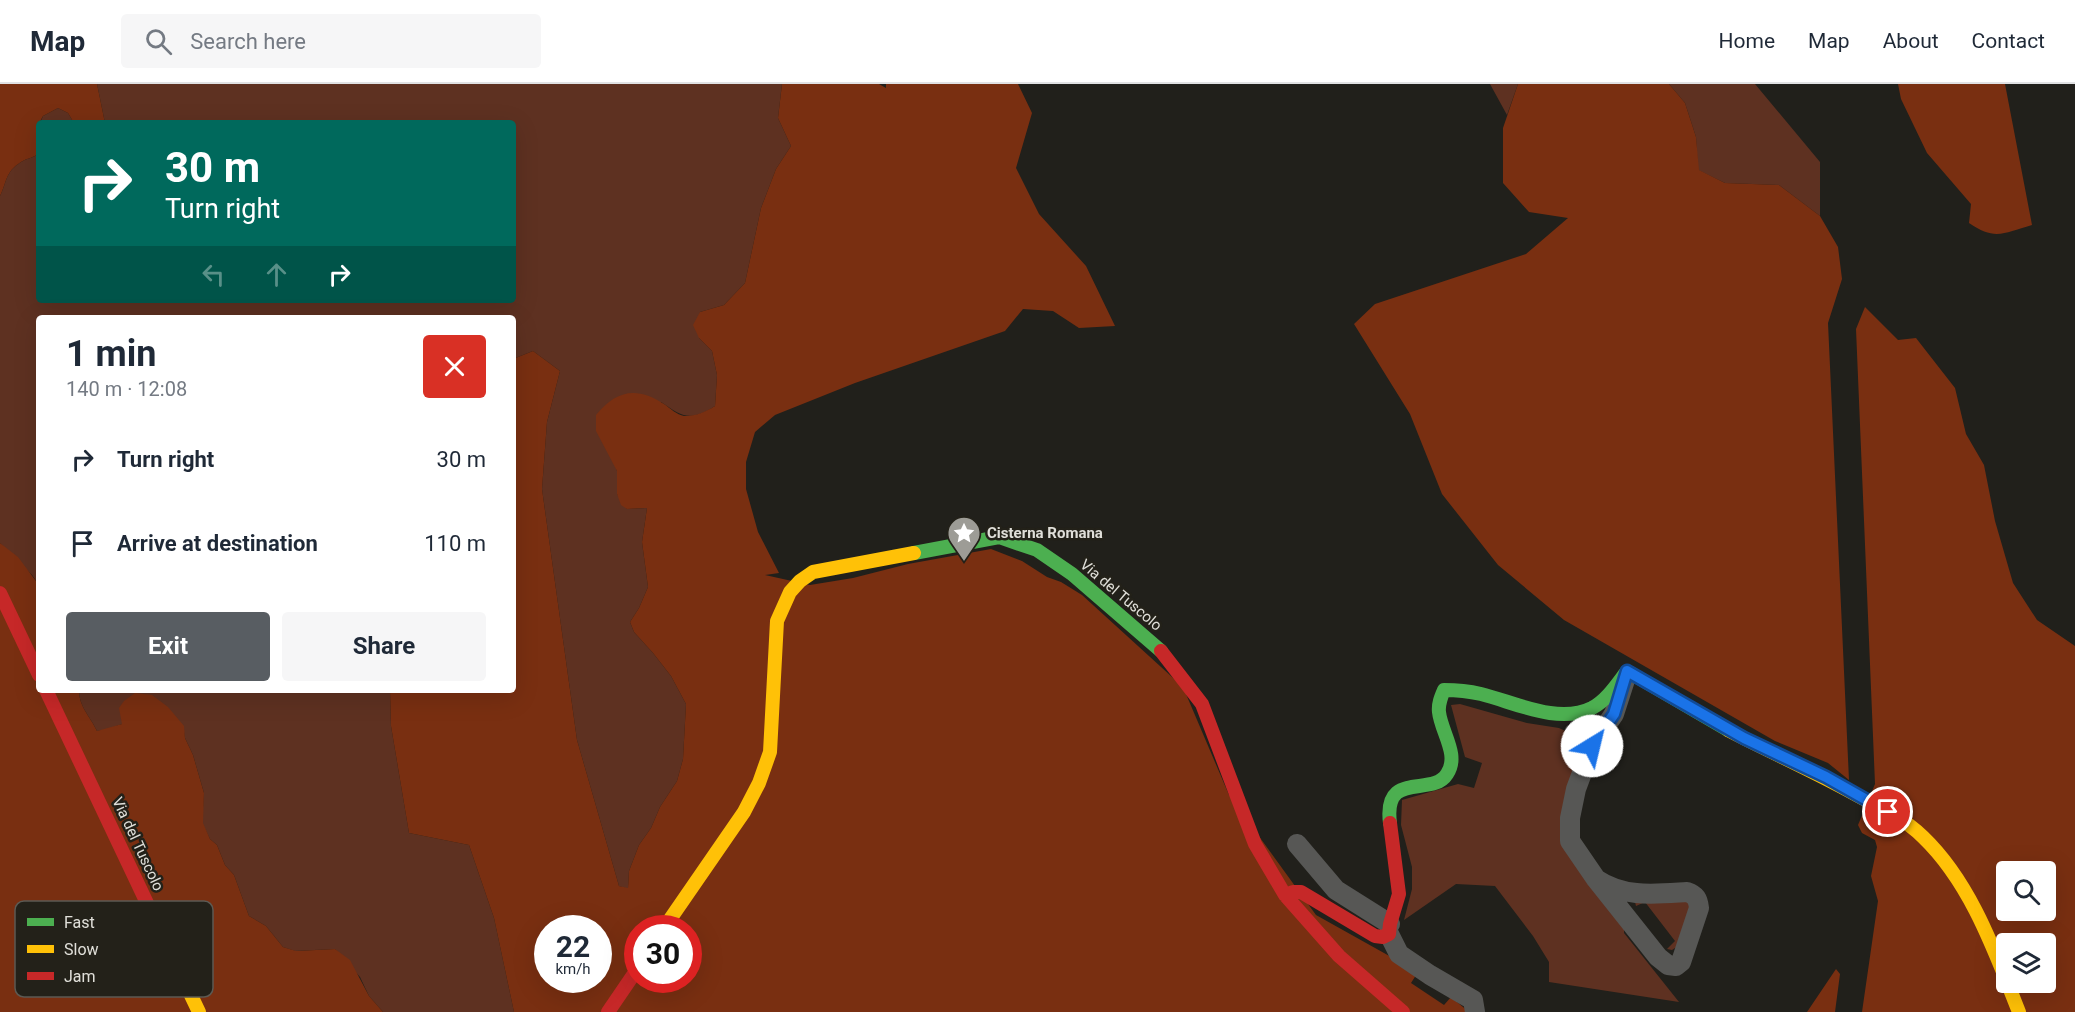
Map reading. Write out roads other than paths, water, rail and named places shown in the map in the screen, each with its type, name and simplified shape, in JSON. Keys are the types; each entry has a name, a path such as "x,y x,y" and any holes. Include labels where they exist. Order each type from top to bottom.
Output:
{"street":[{"name":"Via del Tuscolo","path":"673,915 749,803 766,768 770,752 777,621 785,601 798,580 813,572 999,537 1037,550 1072,574 1158,647 1202,704 1255,844 1285,895 1339,956 1403,1012"},
{"path":"0,593 36,669"},
{"path":"1596,879 1607,887 1639,895 1687,892 1693,894 1698,899 1699,908 1681,962 1676,966 1668,965 1658,957 1596,879 1570,841 1570,818 1576,789 1592,746 1614,714 1627,671"},
{"path":"1285,895 1301,892 1375,936 1383,937 1390,929 1399,894 1388,810 1395,792 1441,780 1448,774 1452,756 1437,711 1438,698 1444,690 1457,688 1534,709 1568,714 1590,710 1606,697 1627,671"},
{"path":"1627,671 1744,738 1857,794 1920,834 1947,864 1968,901 1994,953 2019,1012"},
{"name":"Via del Tuscolo","path":"47,693 146,901"},
{"path":"1297,844 1336,890 1390,929 1399,954 1473,1000 1475,1012"},
{"path":"608,1012 624,989"},
{"name":"Via del Tuscolo","path":"192,997 199,1012"}],"place":[{"name":"Cisterna Romana","path":"964,562"}]}
